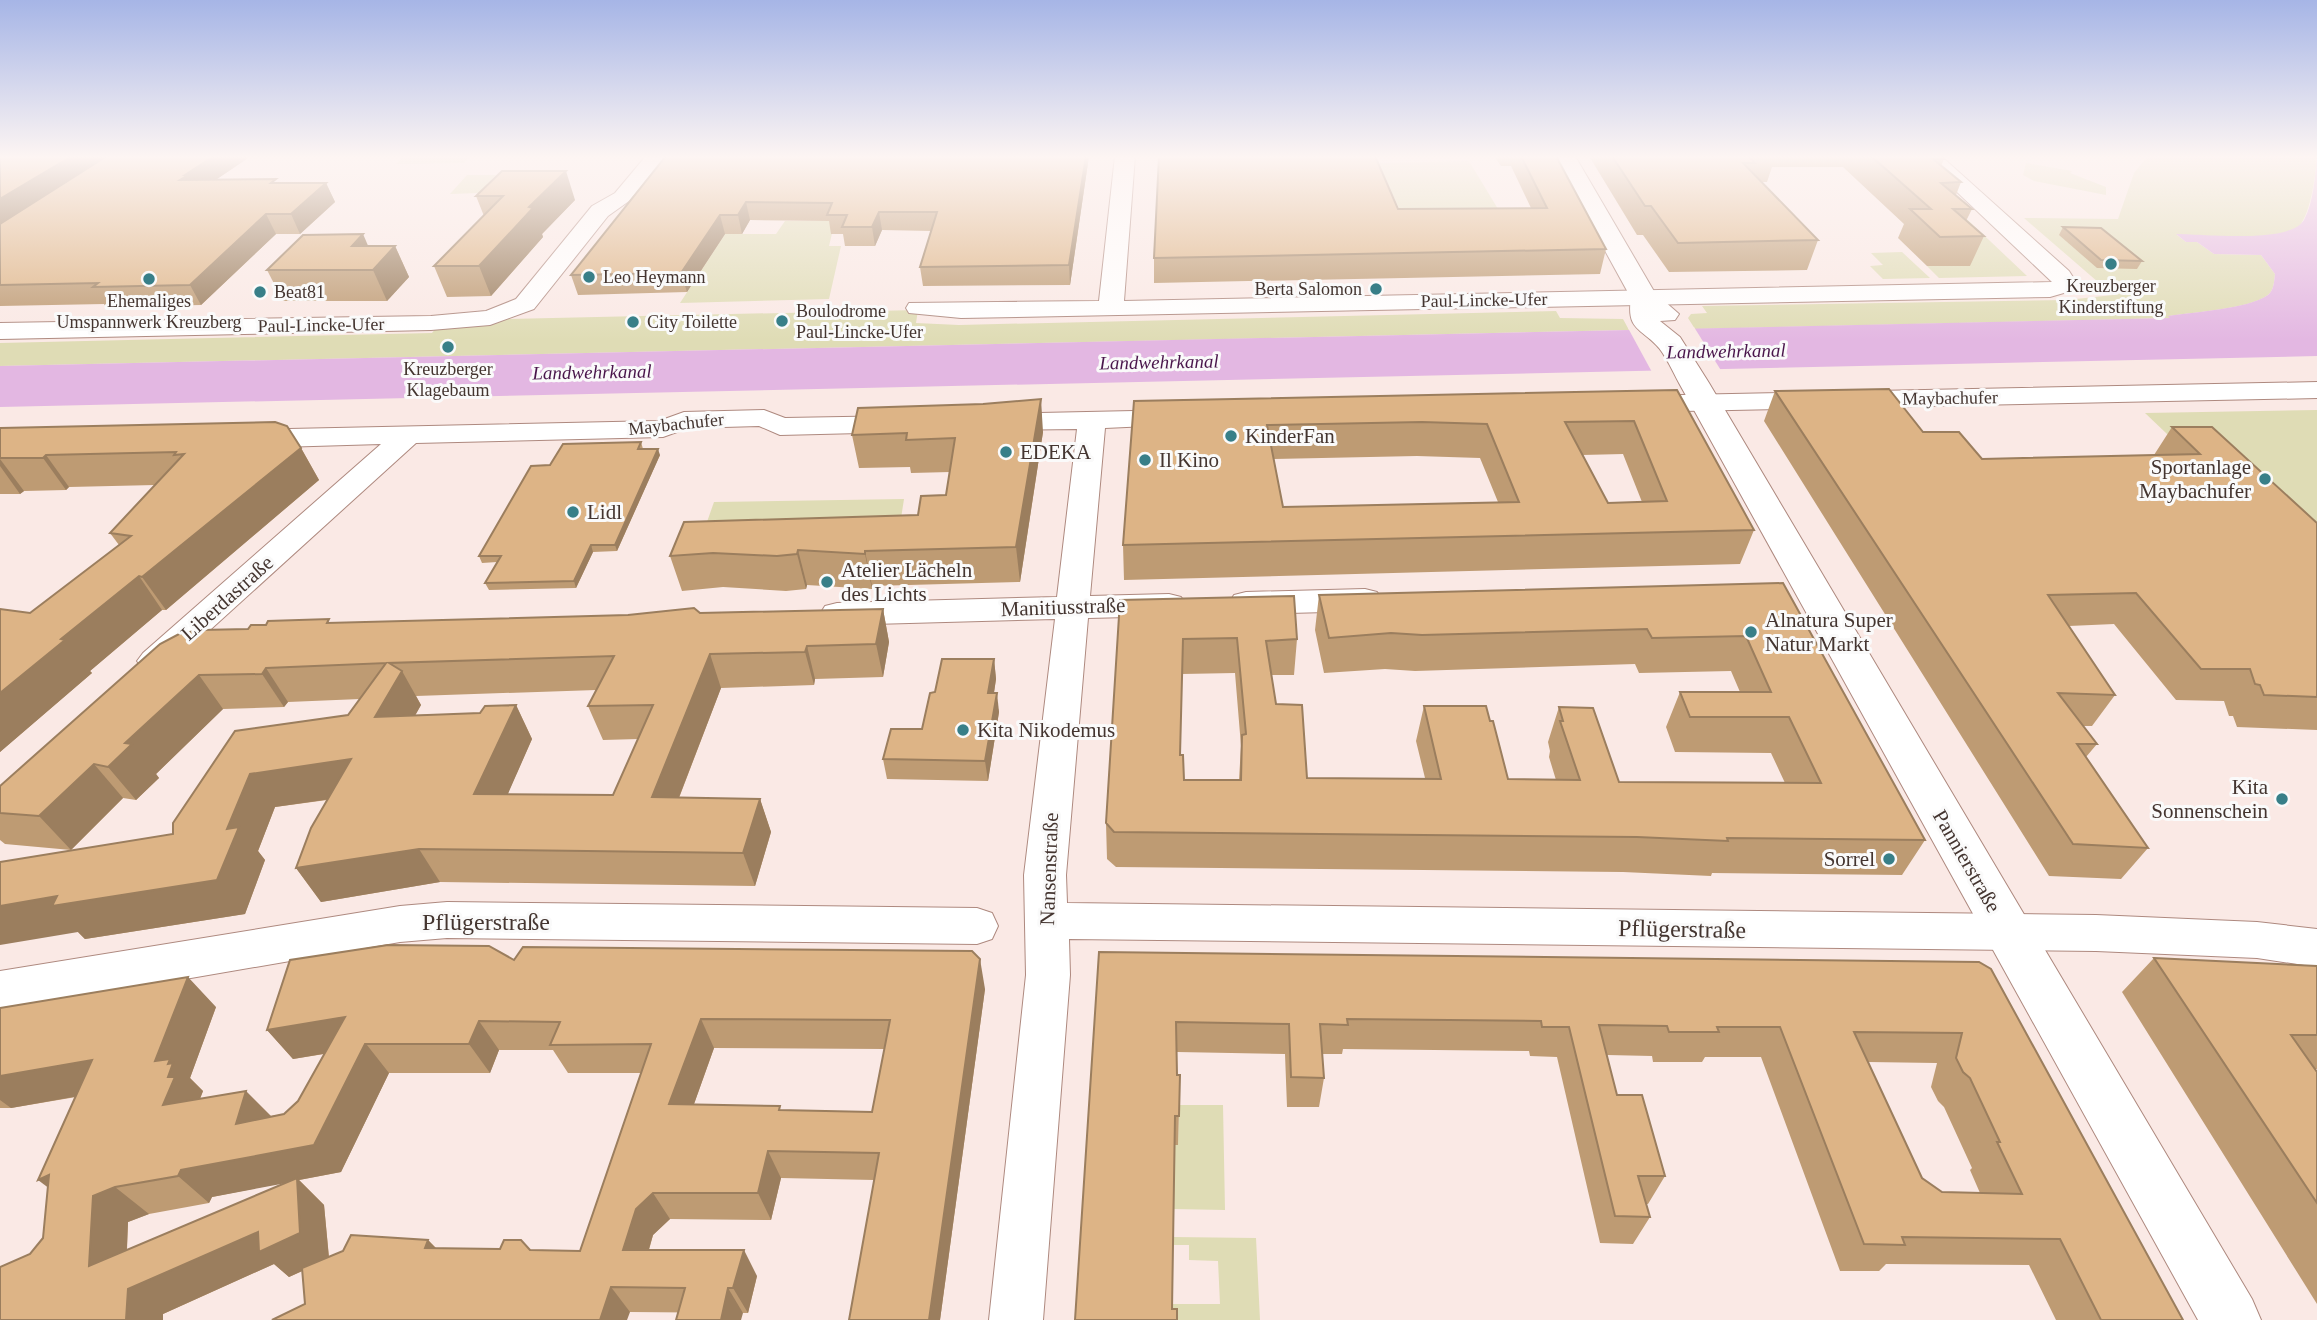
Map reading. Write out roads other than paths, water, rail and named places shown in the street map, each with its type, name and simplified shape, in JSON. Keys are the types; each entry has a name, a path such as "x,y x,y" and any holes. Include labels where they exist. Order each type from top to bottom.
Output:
{"street":[{"name":"Paul-Lincke-Ufer","path":"0,331 452,322 490,318 514,311 526,304 595,218"},
{"path":"1111,308 1119,218"},
{"name":"Pannierstraße","path":"1599,218 1644,298 1642,314 1664,333 1703,401 1796,590 2007,931 2231,1320"},
{"name":"Paul-Lincke-Ufer","path":"918,308 961,312 2050,290 2066,285 2061,276 1997,218"},
{"name":"Maybachufer","path":"1604,407 1703,401 2317,390"},
{"path":"967,422 1209,417"},
{"name":"Maybachufer","path":"224,439 663,429 684,420 764,418 780,427 926,423"},
{"name":"Nansenstraße","path":"1016,1320 1048,975 1045,875 1092,420"},
{"name":"Liberdastraße","path":"134,680 409,435"},
{"path":"328,437 359,480"},
{"name":"Manitiusstraße","path":"801,615 1399,599"},
{"path":"189,632 231,631"},
{"name":"Pflügerstraße","path":"0,991 400,924 447,920 977,926"},
{"name":"Pflügerstraße","path":"1046,921 2007,931 2257,940 2317,948"}],"water":[{"name":"Landwehrkanal","path":"2305,218 2317,218 2317,356 0,407 0,366 2170,318 2168,316 2220,309 2259,300 2270,293 2275,274 2261,255 2214,254 2197,242 2186,242 2176,234 2264,235 2296,227"}],"place":[{"name":"Kreuzberger Kinderstiftung","path":"2111,264"},
{"name":"Leo Heymann","path":"589,277"},
{"name":"Ehemaliges Umspannwerk Kreuzberg","path":"149,279"},
{"name":"Berta Salomon","path":"1376,289"},
{"name":"Beat81","path":"260,292"},
{"name":"Boulodrome Paul-Lincke-Ufer","path":"782,321"},
{"name":"City Toilette","path":"633,322"},
{"name":"Kreuzberger Klagebaum","path":"448,347"},
{"name":"KinderFan","path":"1231,436"},
{"name":"EDEKA","path":"1006,452"},
{"name":"Il Kino","path":"1145,460"},
{"name":"Sportanlage Maybachufer","path":"2265,479"},
{"name":"Lidl","path":"573,512"},
{"name":"Atelier Lächeln des Lichts","path":"827,582"},
{"name":"Alnatura Super Natur Markt","path":"1751,632"},
{"name":"Kita Nikodemus","path":"963,730"},
{"name":"Kita Sonnenschein","path":"2282,799"},
{"name":"Sorrel","path":"1889,859"}]}
